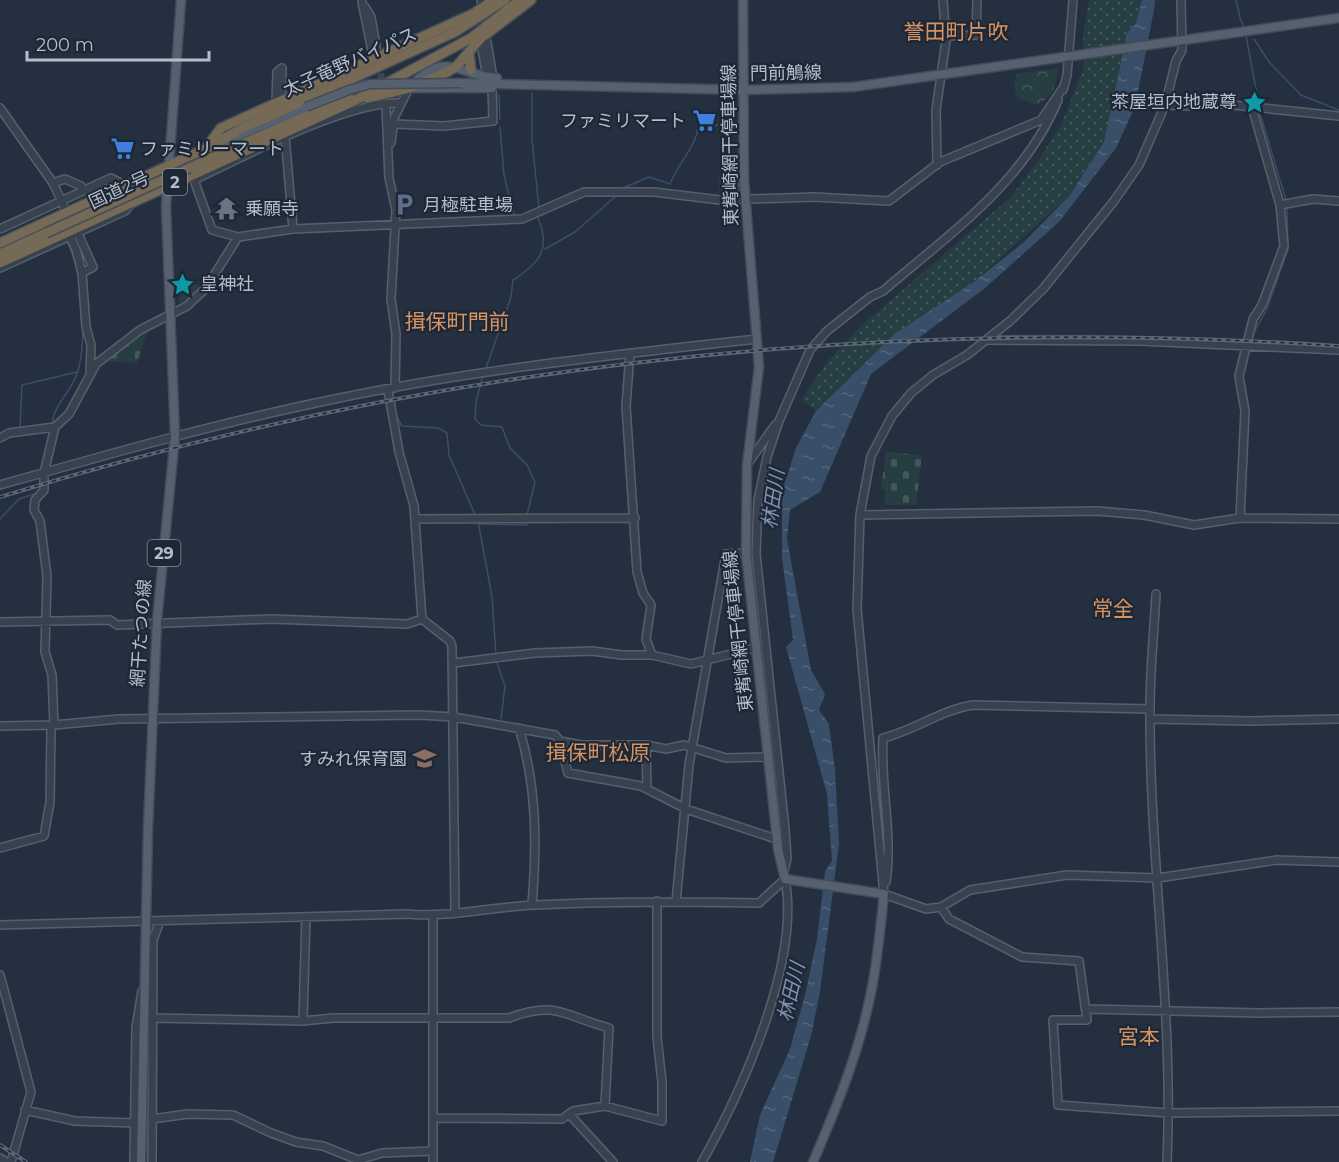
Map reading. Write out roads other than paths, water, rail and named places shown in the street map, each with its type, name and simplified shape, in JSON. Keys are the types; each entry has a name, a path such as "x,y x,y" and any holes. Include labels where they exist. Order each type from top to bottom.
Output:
{"highway":[{"name":"太子竜野バイパス","path":"206,149 280,103 375,69 472,23 505,0"},
{"name":"太子竜野バイパス","path":"350,103 471,38 520,0"},
{"path":"350,103 409,88 456,67 480,39 531,0"},
{"path":"433,42 477,12 485,1"},
{"path":"280,103 375,55 477,12"},
{"path":"469,54 471,70"},
{"name":"2","path":"0,254 392,79"},
{"name":"国道2号","path":"0,263 69,234 168,185 284,138 350,103"},
{"name":"国道2号","path":"0,243 206,149"}],"main road":[{"name":"網干たつの線","path":"141,1162 144,979 157,621 175,436 168,185 181,0"},
{"name":"東觜崎網干停車場線","path":"743,0 745,200 759,367 747,465 746,553 776,839 785,875"},
{"name":"門前鵤線","path":"206,149 239,138 306,107 370,84 462,83 589,88 745,90 853,87 1339,18"},
{"path":"456,67 489,74 550,79 589,88"},
{"path":"409,88 495,91 567,87"},
{"path":"785,875 884,894 873,982 866,1014 845,1084 813,1162"}],"street":[{"path":"937,165 936,127 946,36 944,0"},
{"path":"946,36 976,35 976,0"},
{"path":"702,1162 733,1104 770,1006 788,922 785,829 755,545 758,500 766,457 810,350 821,337 870,297 883,291 1000,190 1043,134 1064,88 1070,57 1073,0"},
{"path":"884,894 870,719 859,638 857,583 860,515 871,456 892,416 911,393 933,375 988,340 1043,289 1114,201 1139,165 1165,105 1176,61 1182,50 1180,41 1181,0"},
{"path":"375,55 362,2 371,17 375,55 375,69"},
{"path":"487,44 482,49 489,74"},
{"path":"388,151 399,103 409,88"},
{"path":"229,161 194,182 212,230 238,237 293,229 396,225 460,219 522,219 584,192 654,192 745,200 814,197 889,201 937,165 1041,120 1064,88"},
{"path":"394,124 444,126 493,121 495,91"},
{"path":"389,92 399,103"},
{"path":"310,124 348,113 399,103"},
{"path":"1165,105 1193,106 1212,103 1339,116"},
{"path":"386,107 389,178 396,210 391,299 396,334 391,389 415,519 422,619 450,641 454,663 455,912"},
{"path":"1240,518 1245,411 1239,376 1253,319 1262,305 1284,246 1280,205 1252,107"},
{"path":"0,108 53,183 67,213"},
{"path":"284,138 293,229"},
{"path":"0,230 111,178 126,186"},
{"path":"53,183 65,179 81,186"},
{"path":"1280,205 1312,199 1339,201"},
{"path":"0,268 69,234 81,273 86,327 91,345 90,374"},
{"path":"79,237 93,267 81,273"},
{"path":"0,438 9,433 53,427 69,414 96,364 116,347 171,312 187,306 207,288 238,237"},
{"path":"0,485 175,436 330,400 630,353 756,339"},
{"path":"988,340 1248,345 1339,350"},
{"path":"630,353 626,406 637,572 643,592 651,605 646,639 652,655"},
{"path":"747,465 779,421"},
{"path":"0,848 44,836 50,802 51,728 54,725 52,675 45,652 47,576 40,521 34,510 35,500 44,490 44,472 53,427"},
{"path":"860,515 1097,511 1144,515 1194,525 1240,518 1339,519"},
{"path":"415,519 635,518"},
{"path":"676,902 692,747 705,660 726,554 746,553"},
{"path":"1156,594 1150,709 1170,1113 1167,1162"},
{"path":"0,622 110,620 117,625 157,621 271,619 407,624 422,619"},
{"path":"454,663 535,652 592,651 622,655 652,655 691,664 755,648"},
{"path":"884,894 890,850 882,756 884,738 901,734 954,708 974,705 1150,709"},
{"path":"0,726 54,725 153,718 419,715 454,717 555,735 561,741 568,773 647,788 668,802 776,839"},
{"path":"1151,719 1251,721 1339,719"},
{"path":"519,728 530,767 535,811 532,905"},
{"path":"561,741 581,745 646,745 656,748 684,745 726,758 767,757"},
{"path":"646,745 647,788"},
{"path":"884,894 926,909 941,907 970,890 1067,875 1158,878 1277,860 1339,862"},
{"path":"0,925 407,914 433,916 532,905 657,901 759,903 785,875"},
{"path":"433,1118 562,1119 573,1111 605,1106 662,1121 662,1082 657,1037 657,901"},
{"path":"941,907 949,919 1022,957 1079,961 1087,1020 1053,1020 1058,1105 1170,1113 1339,1111"},
{"path":"433,916 434,1162"},
{"path":"303,1021 306,917"},
{"path":"152,1162 153,940 160,921"},
{"path":"0,975 31,1092 11,1162"},
{"path":"134,1162 136,1027 144,979"},
{"path":"154,1018 303,1021 333,1018 509,1018 533,1009 551,1008 609,1028 605,1106"},
{"path":"1086,1009 1259,1013 1339,1012"},
{"path":"25,1110 75,1121 135,1123"},
{"path":"152,1119 188,1114 233,1115 271,1133 296,1142 323,1146 358,1160 382,1153 433,1150"},
{"path":"570,1115 613,1162"},
{"path":"0,1158 6,1162"}],"water":[{"path":"1142,0 1155,0 1154,10 1135,107 1116,148 1059,222 985,288 871,374 820,492 790,510 787,539 811,670 825,694 819,710 829,724 835,770 839,844 820,992 811,1036 773,1162 750,1162 760,1115 790,1049 805,995 817,939 825,871 832,861 827,794 786,647 793,640 782,558 782,492 796,448 816,411 893,335 975,281 1024,242 1070,195 1104,142 1127,33 1136,23"}],"waterway":[{"path":"1236,0 1240,17"},
{"path":"1240,18 1244,28"},
{"path":"1246,36 1259,105"},
{"path":"1254,39 1269,62 1301,95 1339,110"},
{"path":"532,93 532,139 539,209"},
{"path":"499,95 500,119"},
{"path":"390,108 390,122"},
{"path":"1259,110 1286,200"},
{"path":"623,188 649,177 670,184 693,143 698,128 740,122"},
{"path":"500,127 504,175 514,215"},
{"path":"545,249 575,232 617,195"},
{"path":"1253,334 1267,309 1288,249 1287,208"},
{"path":"485,371 511,297 513,280 530,268 543,247 542,229 538,218"},
{"path":"52,426 55,412 73,383 81,357 83,324 80,287 77,270 67,242"},
{"path":"392,363 392,379"},
{"path":"20,428 22,385 77,372"},
{"path":"483,375 476,402 475,419 481,425 502,427 510,448 527,465 535,482 527,515"},
{"path":"393,390 394,406"},
{"path":"1240,404 1241,409"},
{"path":"396,416 402,426 438,428 447,433 449,455 476,517"},
{"path":"0,519 19,499 37,493 40,489 40,477"},
{"path":"480,524 527,525 527,520"},
{"path":"478,521 492,597 496,655"},
{"path":"496,660 505,686 501,719"}],"tunnel":[{"path":"379,63 386,107"}],"railway":[{"path":"0,497 164,451 329,412 495,382 662,360 830,345 999,338 1168,338 1339,346"},
{"path":"0,1145 26,1162"}],"place":[{"name":"茶屋垣内地蔵尊","path":"1255,102"},
{"name":"ファミリマート","path":"704,121"},
{"name":"ファミリーマート","path":"122,149"},
{"name":"月極駐車場","path":"405,205"},
{"name":"乗願寺","path":"227,209"},
{"name":"皇神社","path":"182,284"},
{"name":"すみれ保育園","path":"425,759"}],"district":[{"name":"誉田町片吹","path":"956,31"},
{"name":"揖保町門前","path":"457,321"},
{"name":"常全","path":"1113,608"},
{"name":"揖保町松原","path":"598,752"},
{"name":"宮本","path":"1139,1036"}],"water label":[{"name":"林田川","path":"773,499"},
{"name":"林田川","path":"791,992"}]}
